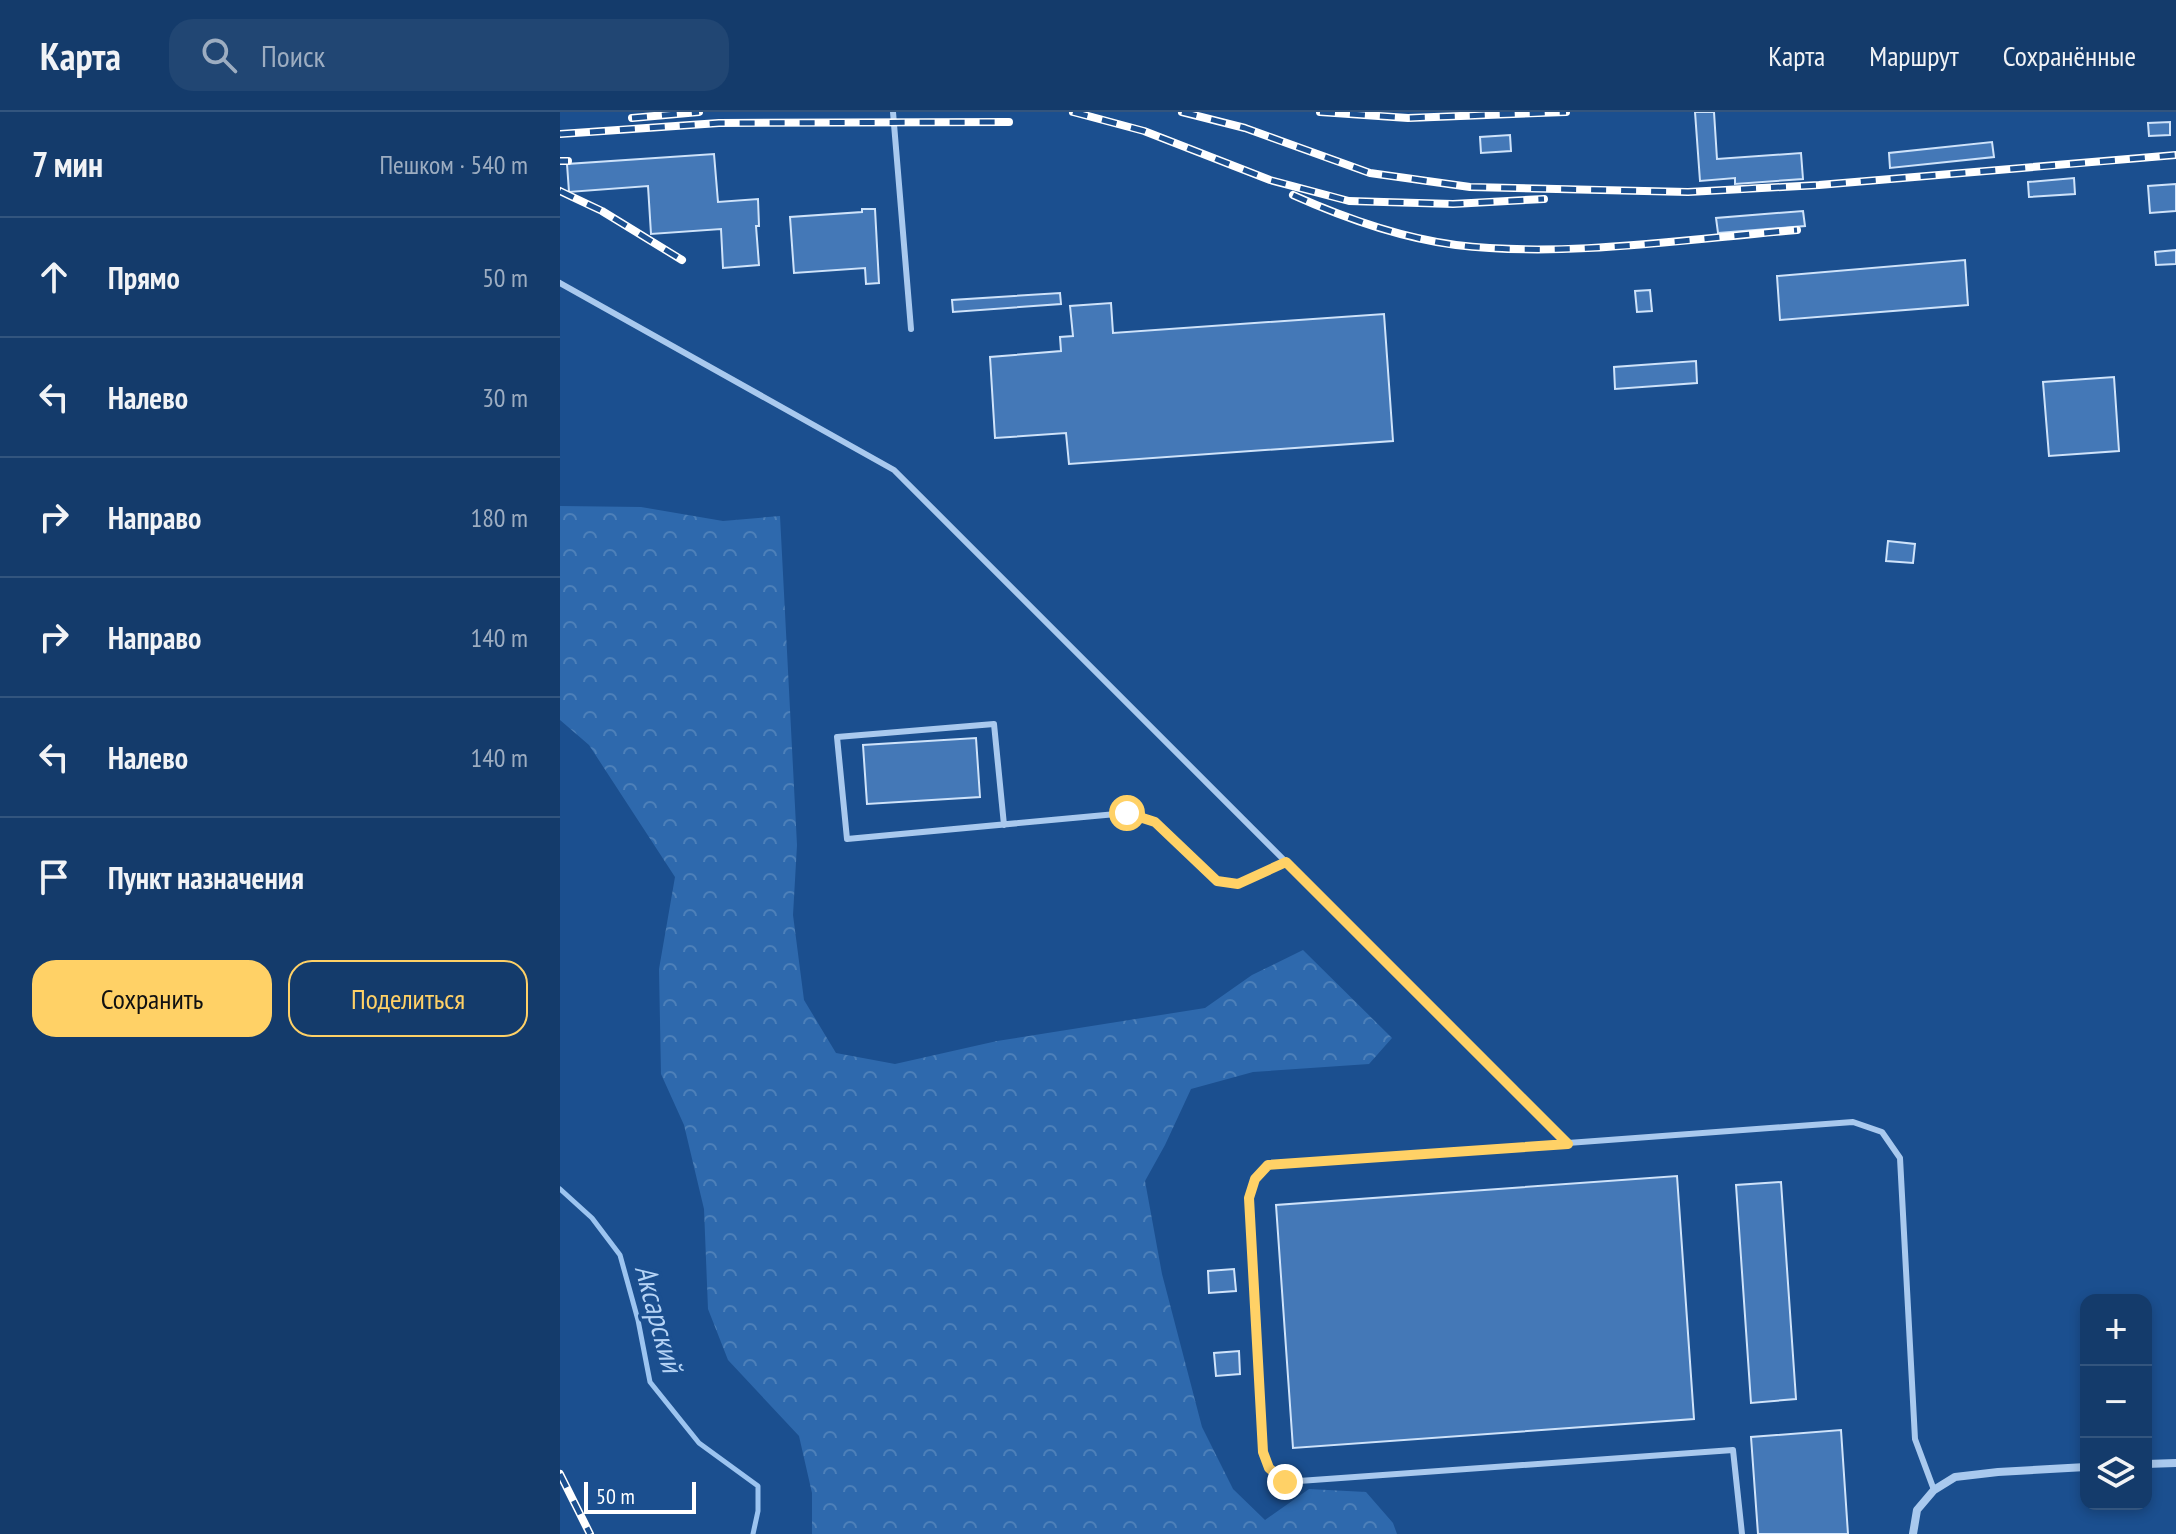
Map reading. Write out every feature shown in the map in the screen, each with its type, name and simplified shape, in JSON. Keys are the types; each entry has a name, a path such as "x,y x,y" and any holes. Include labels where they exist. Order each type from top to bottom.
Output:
{"street":[{"path":"2152,1464 2176,1463"},
{"path":"1913,1534 1917,1510 1934,1490 1955,1477 2080,1467"}],"lane":[{"path":"893,112 911,329"},
{"path":"560,283 894,470 1568,1144"},
{"path":"1004,825 994,724 837,737 847,839 1004,825 1127,813 1155,822 1217,881 1238,884 1286,862"},
{"path":"1742,1534 1733,1450 1285,1482 1269,1468 1263,1452 1249,1198 1255,1179 1268,1165 1853,1122 1882,1132 1900,1158 1915,1439 1934,1490"}],"green space":[{"path":"560,506 641,507 723,521 780,516 797,845 793,915 804,1000 836,1053 895,1064 997,1041 1205,1008 1252,975 1303,950 1392,1038 1369,1064 1253,1072 1191,1089 1145,1181 1162,1274 1202,1427 1233,1489 1265,1520 1309,1489 1366,1492 1393,1523 1397,1534 812,1534 812,1493 799,1436 728,1360 708,1309 704,1209 684,1125 661,1074 659,969 675,877 589,745 560,720"}],"building":[{"path":"1695,112 1714,112 1717,159 1801,153 1803,179 1735,184 1735,178 1700,181"},
{"path":"2170,122 2170,135 2149,136 2148,123"},
{"path":"1510,135 1511,151 1481,153 1480,137"},
{"path":"1992,142 1994,157 1890,168 1889,153"},
{"path":"714,154 718,202 758,199 759,226 756,226 759,265 723,268 721,229 651,234 648,186 569,192 567,164"},
{"path":"2074,178 2075,194 2029,197 2028,182"},
{"path":"2176,184 2176,211 2150,213 2148,186"},
{"path":"862,209 875,209 879,283 866,284 865,268 794,273 790,217 862,212"},
{"path":"1803,211 1805,226 1718,233 1716,218"},
{"path":"2176,250 2176,264 2156,265 2155,252"},
{"path":"1965,260 1968,305 1780,320 1777,276"},
{"path":"1650,290 1652,311 1637,312 1635,291"},
{"path":"1060,293 1061,304 953,312 952,300"},
{"path":"1111,303 1113,333 1384,314 1393,441 1069,464 1066,433 995,438 990,357 1061,351 1060,337 1073,336 1070,306"},
{"path":"1696,361 1697,383 1615,389 1614,367"},
{"path":"2114,377 2119,451 2049,456 2043,382"},
{"path":"1888,541 1915,544 1913,563 1886,561"},
{"path":"976,738 980,797 867,804 863,745"},
{"path":"1677,1176 1694,1419 1293,1448 1276,1205"},
{"path":"1781,1182 1796,1399 1751,1403 1736,1185"},
{"path":"1234,1269 1236,1291 1209,1293 1208,1271"},
{"path":"1239,1351 1240,1374 1216,1376 1214,1353"},
{"path":"1841,1430 1848,1534 1758,1534 1751,1437"}],"waterway":[{"name":"Аксарский","path":"560,1189 592,1218 620,1255 638,1320 650,1382 699,1443 758,1486 758,1511 753,1534"}],"railway":[{"path":"632,118 699,112"},
{"path":"1073,112 1144,131 1270,180 1349,201 1453,204 1544,199"},
{"path":"1182,112 1245,128 1370,173 1470,187 1688,192 1819,185 2176,155"},
{"path":"1320,112 1408,118 1566,112"},
{"path":"560,134 719,123 1009,122"},
{"path":"560,161 568,161"},
{"path":"560,191 602,211 682,260"},
{"path":"1293,195 1394,232 1436,242 1497,248 1626,246 1797,230"},
{"path":"560,1474 590,1534"}],"route":[{"path":"1127,813 1155,822 1217,881 1238,884 1286,862 1568,1144 1268,1165 1255,1179 1249,1198 1263,1452 1269,1468 1285,1482"}]}
